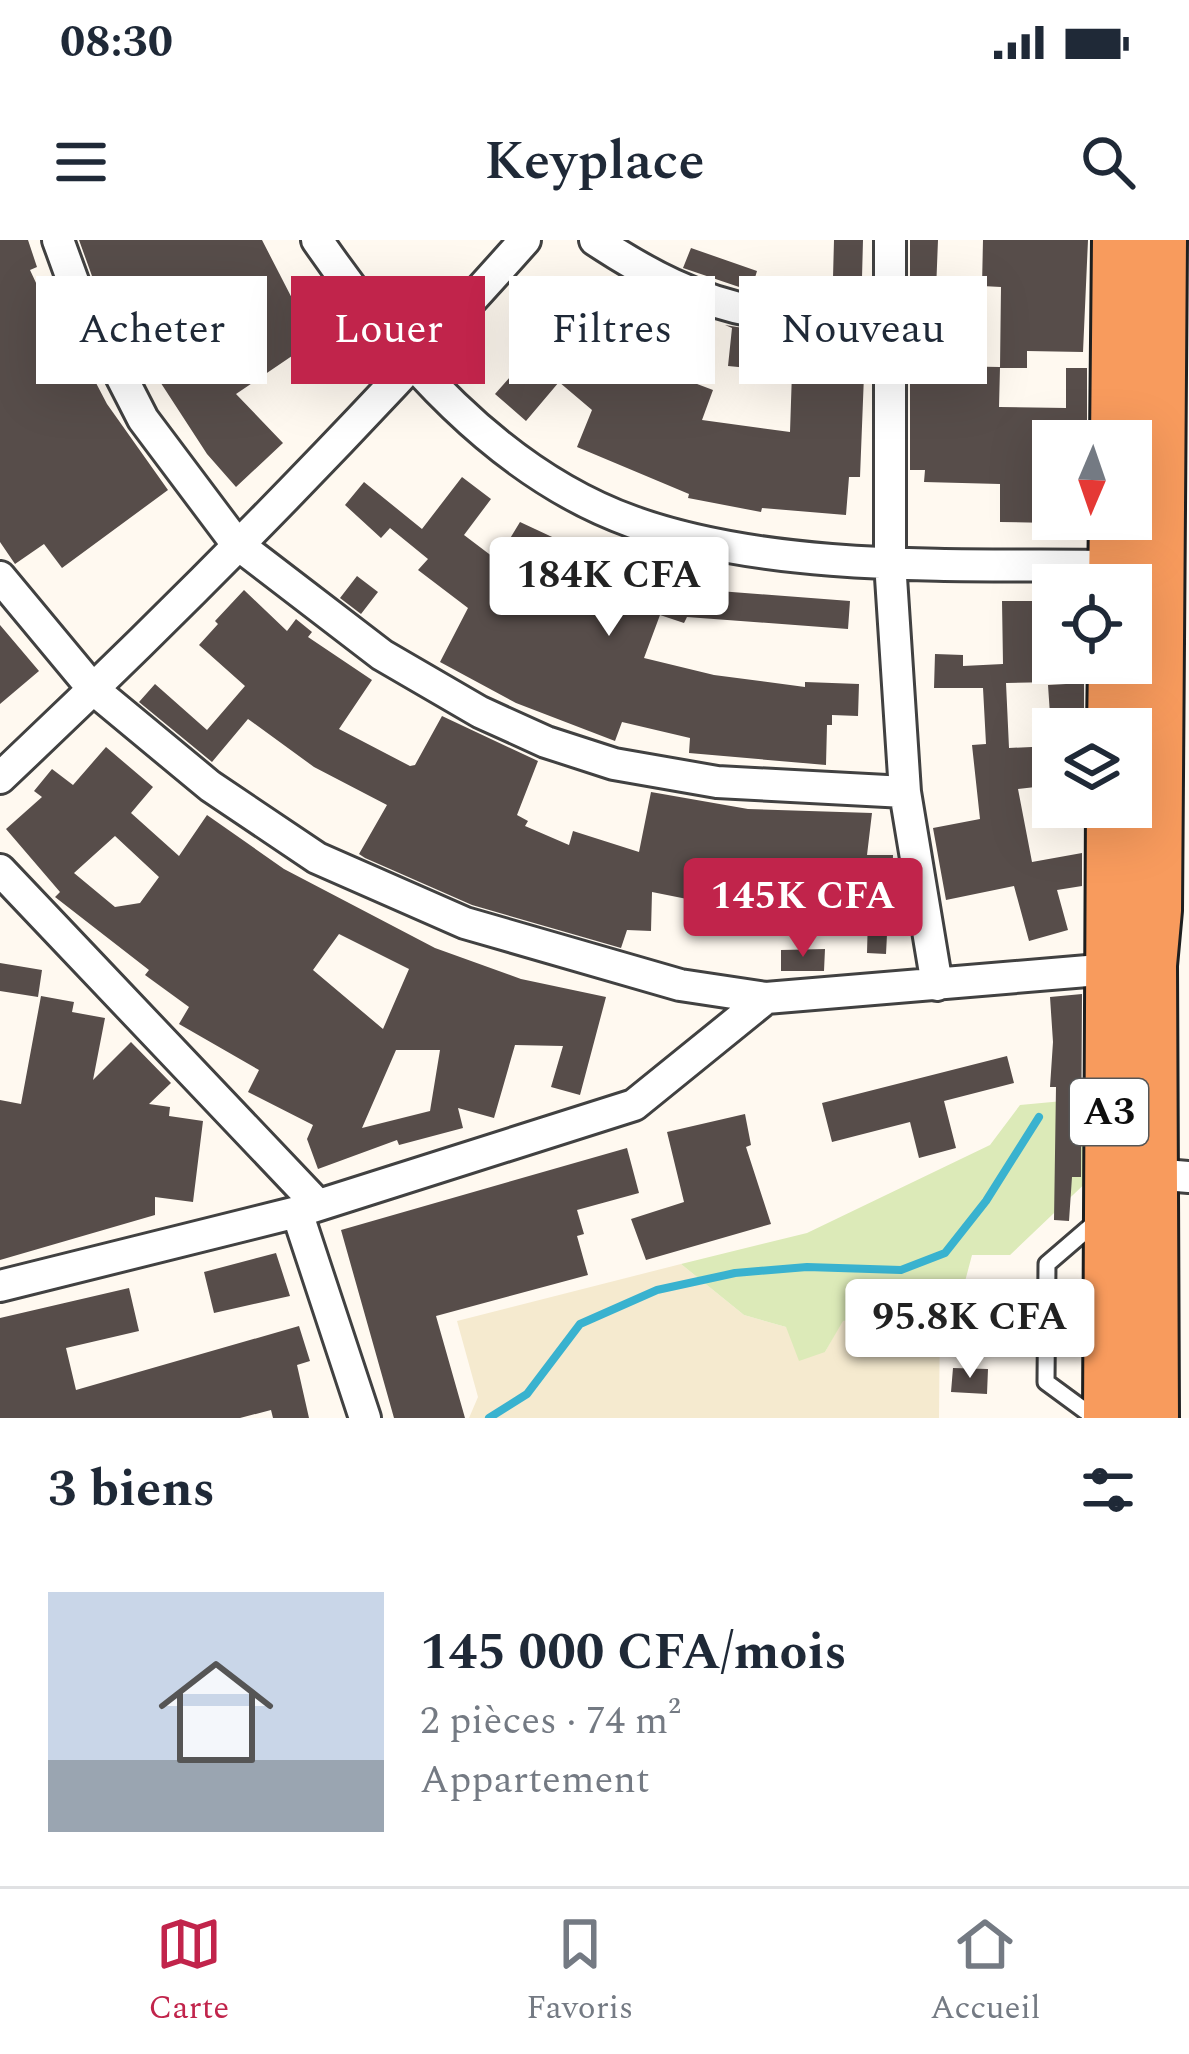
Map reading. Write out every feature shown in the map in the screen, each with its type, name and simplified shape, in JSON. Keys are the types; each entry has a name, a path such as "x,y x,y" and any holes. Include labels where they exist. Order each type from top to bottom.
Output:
{"highway":[{"path":"1115,420 1117,240"},
{"name":"A3","path":"1108,1418 1109,1211 1131,967 1173,908 1138,561 1162,240"},
{"name":"A3","path":"1114,828 1131,967 1171,1176 1154,1418"}],"street":[{"path":"58,240 74,284 143,418 236,543 382,655 480,712 546,742 614,764 717,782 905,792"},
{"path":"317,240 342,276"},
{"path":"485,285 525,240"},
{"path":"595,240 648,274 739,307"},
{"path":"890,240 890,276"},
{"path":"0,778 394,384"},
{"path":"434,384 482,433 553,482 629,521 698,541 890,562 1138,561"},
{"path":"890,384 890,562 905,792 937,985"},
{"path":"0,577 93,689 210,786 317,857 465,923 680,985 766,998 1131,967"},
{"path":"0,870 308,1209 365,1418"},
{"path":"0,1286 308,1209 634,1105 766,998"}],"lane":[{"path":"1095,1418 1046,1382 1047,1264 1109,1211"}],"shaded area":[{"path":"681,1264 744,1315 786,1327 825,1352 842,1321 940,1307 939,1418 469,1418 478,1397 457,1321"}],"green space":[{"path":"1095,1098 1095,1174 1010,1255 972,1255 963,1289 940,1307 843,1321 825,1352 799,1361 786,1327 744,1315 681,1264 807,1233 990,1145 1020,1105"}],"building":[{"path":"0,240 28,240 37,267 30,270 36,283 36,384 97,384 168,490 62,568 44,544 15,564 0,542"},
{"path":"79,240 262,240 291,296 291,357 267,373 267,276 92,276"},
{"path":"834,240 863,240 862,276 833,276"},
{"path":"910,240 938,240 937,276 910,276"},
{"path":"983,240 1088,240 1083,352 1027,351 1027,368 1000,368 1001,287 987,286 987,276 982,276"},
{"path":"691,248 757,271 756,276 739,276 739,287 683,268"},
{"path":"725,325 739,327 739,367 728,366 732,328"},
{"path":"987,367 1000,367 999,407 1066,408 1066,368 1087,368 1087,420 1032,420 1032,523 1000,522 1000,484 924,482 925,470 910,470 910,384 987,384"},
{"path":"509,378 509,384 557,384 526,421 495,394"},
{"path":"162,384 251,384 236,394 283,443 236,487 207,454"},
{"path":"561,384 697,384 713,390 702,420 790,432 792,384 864,384 860,477 849,477 846,515 762,508 761,512 688,498 689,494 577,447 592,410"},
{"path":"462,477 491,499 464,535 497,560 520,522 648,576 719,598 719,591 850,601 848,629 687,617 684,623 660,615 644,658 714,675 805,687 805,682 859,684 858,716 832,715 832,725 827,725 826,765 689,753 690,738 622,722 615,741 516,703 440,662 468,608 418,570 428,559 390,528 381,538 345,505 364,482 422,529"},
{"path":"357,576 378,592 361,614 340,598"},
{"path":"244,590 287,631 296,619 312,632 308,637 372,680 339,729 410,766 415,765 442,716 538,761 517,815 528,821 525,826 569,845 573,831 639,852 651,792 748,809 872,813 867,855 893,855 886,954 867,953 868,915 717,905 652,892 651,931 627,930 621,948 472,905 365,858 359,854 387,805 314,767 248,719 212,762 139,702 155,684 207,730 245,686 199,645"},
{"path":"1002,601 1032,601 1032,682 1006,683 1009,748 1032,747 1032,787 1018,789 1032,862 1082,853 1082,886 1057,890 1068,930 1029,941 1014,886 946,900 933,828 980,819 972,745 986,744 983,688 934,688 935,654 963,655 963,666 1003,664"},
{"path":"0,625 39,671 0,704"},
{"path":"1084,684 1084,708 1050,708 1048,685"},
{"path":"106,747 153,787 131,813 179,856 207,815 284,869 435,948 521,979 606,997 580,1095 551,1087 563,1046 515,1045 494,1118 458,1108 463,1128 399,1145 397,1140 318,1169 307,1139 313,1125 248,1092 259,1070 179,1024 189,1007 55,897 60,892 6,829 42,797 34,791 52,769 73,785","holes":["115,836 159,877 140,903 115,907 74,873","339,934 409,969 383,1029 313,970","396,1050 440,1050 430,1111 362,1128"]},
{"path":"825,949 824,971 781,971 781,950"},
{"path":"0,963 42,970 38,997 0,991"},
{"path":"1082,994 1081,1177 1072,1177 1069,1221 1054,1220 1056,1087 1050,1087 1050,997"},
{"path":"41,996 74,1002 72,1012 105,1018 93,1080 131,1042 171,1083 149,1104 170,1107 169,1116 203,1121 193,1202 155,1197 155,1215 0,1260 0,1100 21,1104"},
{"path":"1007,1056 1014,1083 944,1101 956,1148 919,1158 910,1122 832,1142 822,1103"},
{"path":"745,1114 751,1145 746,1147 771,1224 646,1260 631,1219 684,1202 667,1132"},
{"path":"627,1148 639,1193 577,1210 584,1234 577,1236 588,1275 436,1316 465,1418 394,1418 341,1230"},
{"path":"276,1253 290,1296 214,1313 204,1272"},
{"path":"129,1288 139,1331 66,1348 76,1390 299,1326 310,1361 297,1365 309,1418 273,1418 271,1410 240,1418 0,1418 0,1318"},
{"path":"970,1291 994,1291 994,1305 1009,1304 1010,1334 972,1336"},
{"path":"953,1368 988,1369 987,1394 951,1392"}],"waterway":[{"path":"489,1418 527,1394 580,1324 657,1290 735,1273 807,1267 901,1270 945,1253 986,1201 1039,1117"}]}
